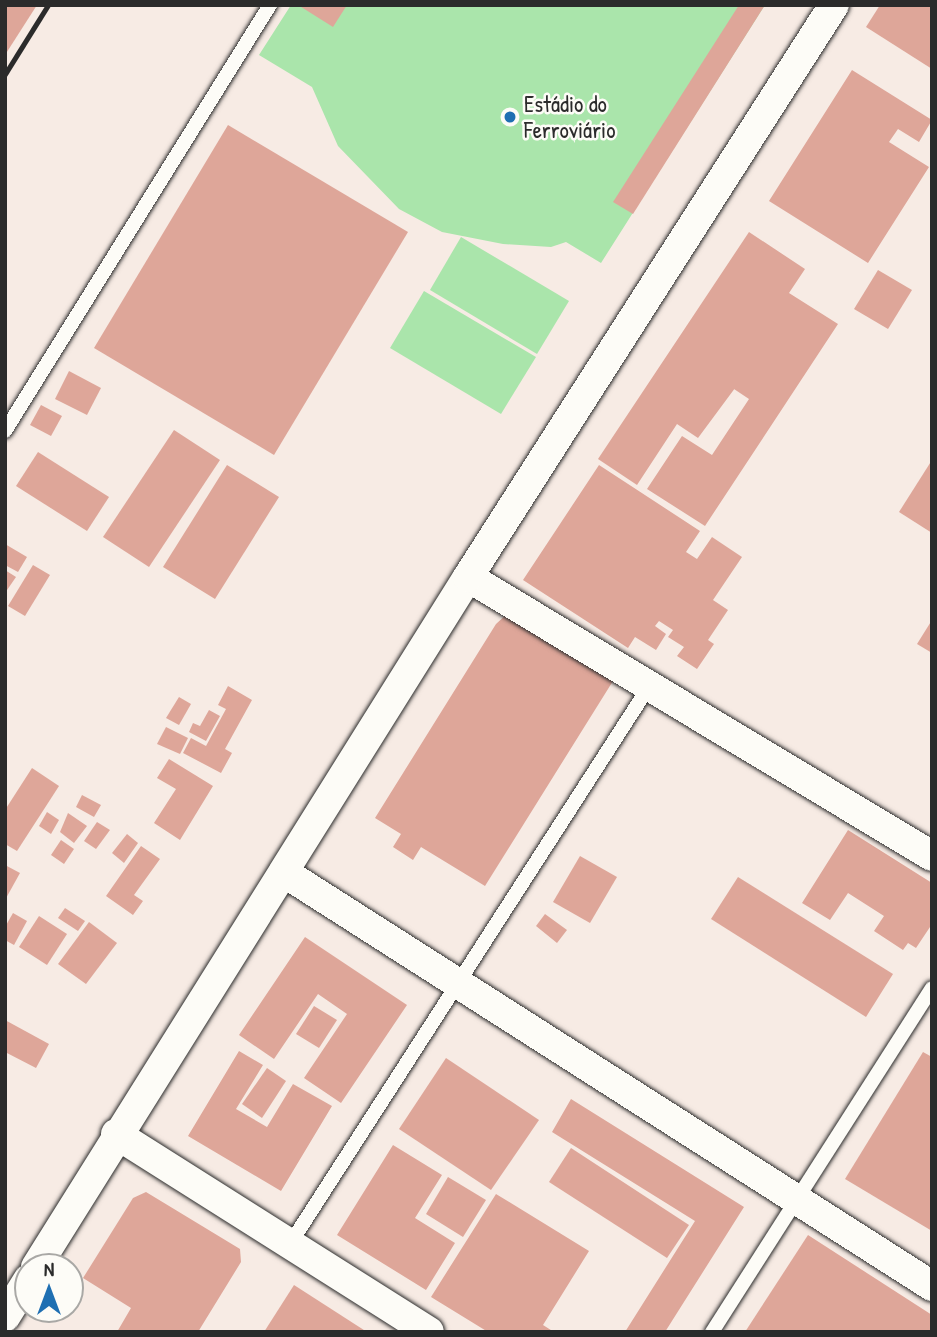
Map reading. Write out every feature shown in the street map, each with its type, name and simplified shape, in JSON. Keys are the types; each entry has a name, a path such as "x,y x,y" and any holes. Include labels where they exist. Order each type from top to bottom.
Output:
{"street":[{"path":"44,1253 116,1134 285,873 468,577 834,5"},
{"path":"468,577 648,688 932,856"},
{"path":"285,873 932,1286"},
{"path":"116,1134 429,1332"}],"lane":[{"path":"5,431 270,5"},
{"path":"290,1244 648,688"},
{"path":"712,1332 932,988"}],"green space":[{"name":"Estádio do Ferroviário","path":"291,5 765,5 601,263 566,242 551,247 503,244 442,232 399,209 338,146 312,87 259,55"},
{"path":"461,237 569,301 537,354 430,290"},
{"path":"424,291 536,357 501,414 390,348"}],"building":[{"path":"5,5 37,5 5,55"},
{"path":"298,5 347,5 333,27"},
{"path":"739,5 765,5 633,214 613,202"},
{"path":"880,5 932,5 932,69 866,27"},
{"path":"852,70 932,120 919,142 898,129 889,142 929,167 868,263 769,201"},
{"path":"228,125 408,232 274,455 94,348"},
{"path":"749,232 805,269 789,293 838,324 705,526 647,489 682,436 712,455 749,399 734,389 698,438 677,424 637,485 598,459"},
{"path":"878,270 912,290 888,329 854,309"},
{"path":"69,371 101,388 87,415 55,399"},
{"path":"41,405 62,416 51,436 30,425"},
{"path":"174,430 220,460 149,567 103,537"},
{"path":"38,452 109,497 87,531 16,486"},
{"path":"932,460 932,533 899,512"},
{"path":"227,465 279,497 215,599 163,567"},
{"path":"599,465 700,531 686,552 697,559 712,537 742,557 713,600 728,610 708,640 714,644 697,669 677,656 684,647 668,637 673,630 659,621 655,626 666,634 656,650 635,637 628,648 523,580"},
{"path":"5,544 27,557 18,572 5,565"},
{"path":"33,565 50,575 25,616 8,606"},
{"path":"5,570 16,577 5,593"},
{"path":"508,613 613,681 485,886 421,847 413,860 393,847 401,834 375,818 496,624"},
{"path":"932,620 932,653 917,644"},
{"path":"228,686 252,700 225,749 232,753 221,773 183,753 191,738 206,746 226,709 218,705"},
{"path":"179,697 191,704 179,725 166,718"},
{"path":"209,710 220,716 206,741 189,732 193,723 200,726"},
{"path":"166,727 188,738 180,754 157,744"},
{"path":"169,759 213,786 180,840 154,823 176,789 157,778"},
{"path":"32,768 59,786 17,851 5,844 5,810"},
{"path":"82,795 101,805 94,817 76,807"},
{"path":"47,812 59,820 51,834 39,826"},
{"path":"68,813 87,826 74,843 60,832"},
{"path":"97,822 110,830 96,849 84,841"},
{"path":"848,830 932,883 932,924 916,948 908,943 903,950 874,931 884,916 848,893 830,920 802,903"},
{"path":"127,834 138,843 124,863 112,853"},
{"path":"61,840 74,849 64,864 51,855"},
{"path":"141,846 160,859 134,895 143,901 133,915 106,896"},
{"path":"580,856 617,877 590,923 553,902"},
{"path":"5,865 20,873 5,900"},
{"path":"738,877 893,974 866,1017 711,919"},
{"path":"65,908 85,921 78,931 58,918"},
{"path":"13,913 27,921 14,945 5,940 5,927"},
{"path":"545,914 567,930 557,943 536,926"},
{"path":"39,916 67,934 47,965 19,947"},
{"path":"89,922 117,943 86,984 58,964"},
{"path":"305,937 407,1005 341,1103 304,1078 347,1014 318,994 274,1059 239,1035"},
{"path":"314,1006 337,1020 319,1048 296,1034"},
{"path":"5,1020 49,1044 36,1068 5,1052"},
{"path":"239,1051 263,1065 236,1109 267,1127 293,1084 332,1106 281,1191 188,1136"},
{"path":"923,1052 932,1057 932,1231 845,1179"},
{"path":"446,1058 539,1120 491,1190 399,1129"},
{"path":"267,1068 286,1081 262,1118 242,1104"},
{"path":"571,1099 744,1207 665,1332 625,1332 695,1221 552,1132"},
{"path":"393,1145 442,1175 415,1218 455,1243 426,1290 337,1235"},
{"path":"571,1148 689,1225 667,1258 549,1182"},
{"path":"448,1177 486,1200 463,1237 426,1214"},
{"path":"146,1192 240,1249 241,1262 198,1332 117,1332 131,1308 84,1279 133,1198"},
{"path":"496,1194 589,1251 543,1325 554,1332 488,1332 431,1297"},
{"path":"808,1235 932,1315 932,1332 745,1332"},
{"path":"294,1285 367,1332 264,1332"}],"railway":[{"path":"5,74 48,5"}],"place":[{"name":"Estádio do Ferroviário","path":"510,117"}]}
